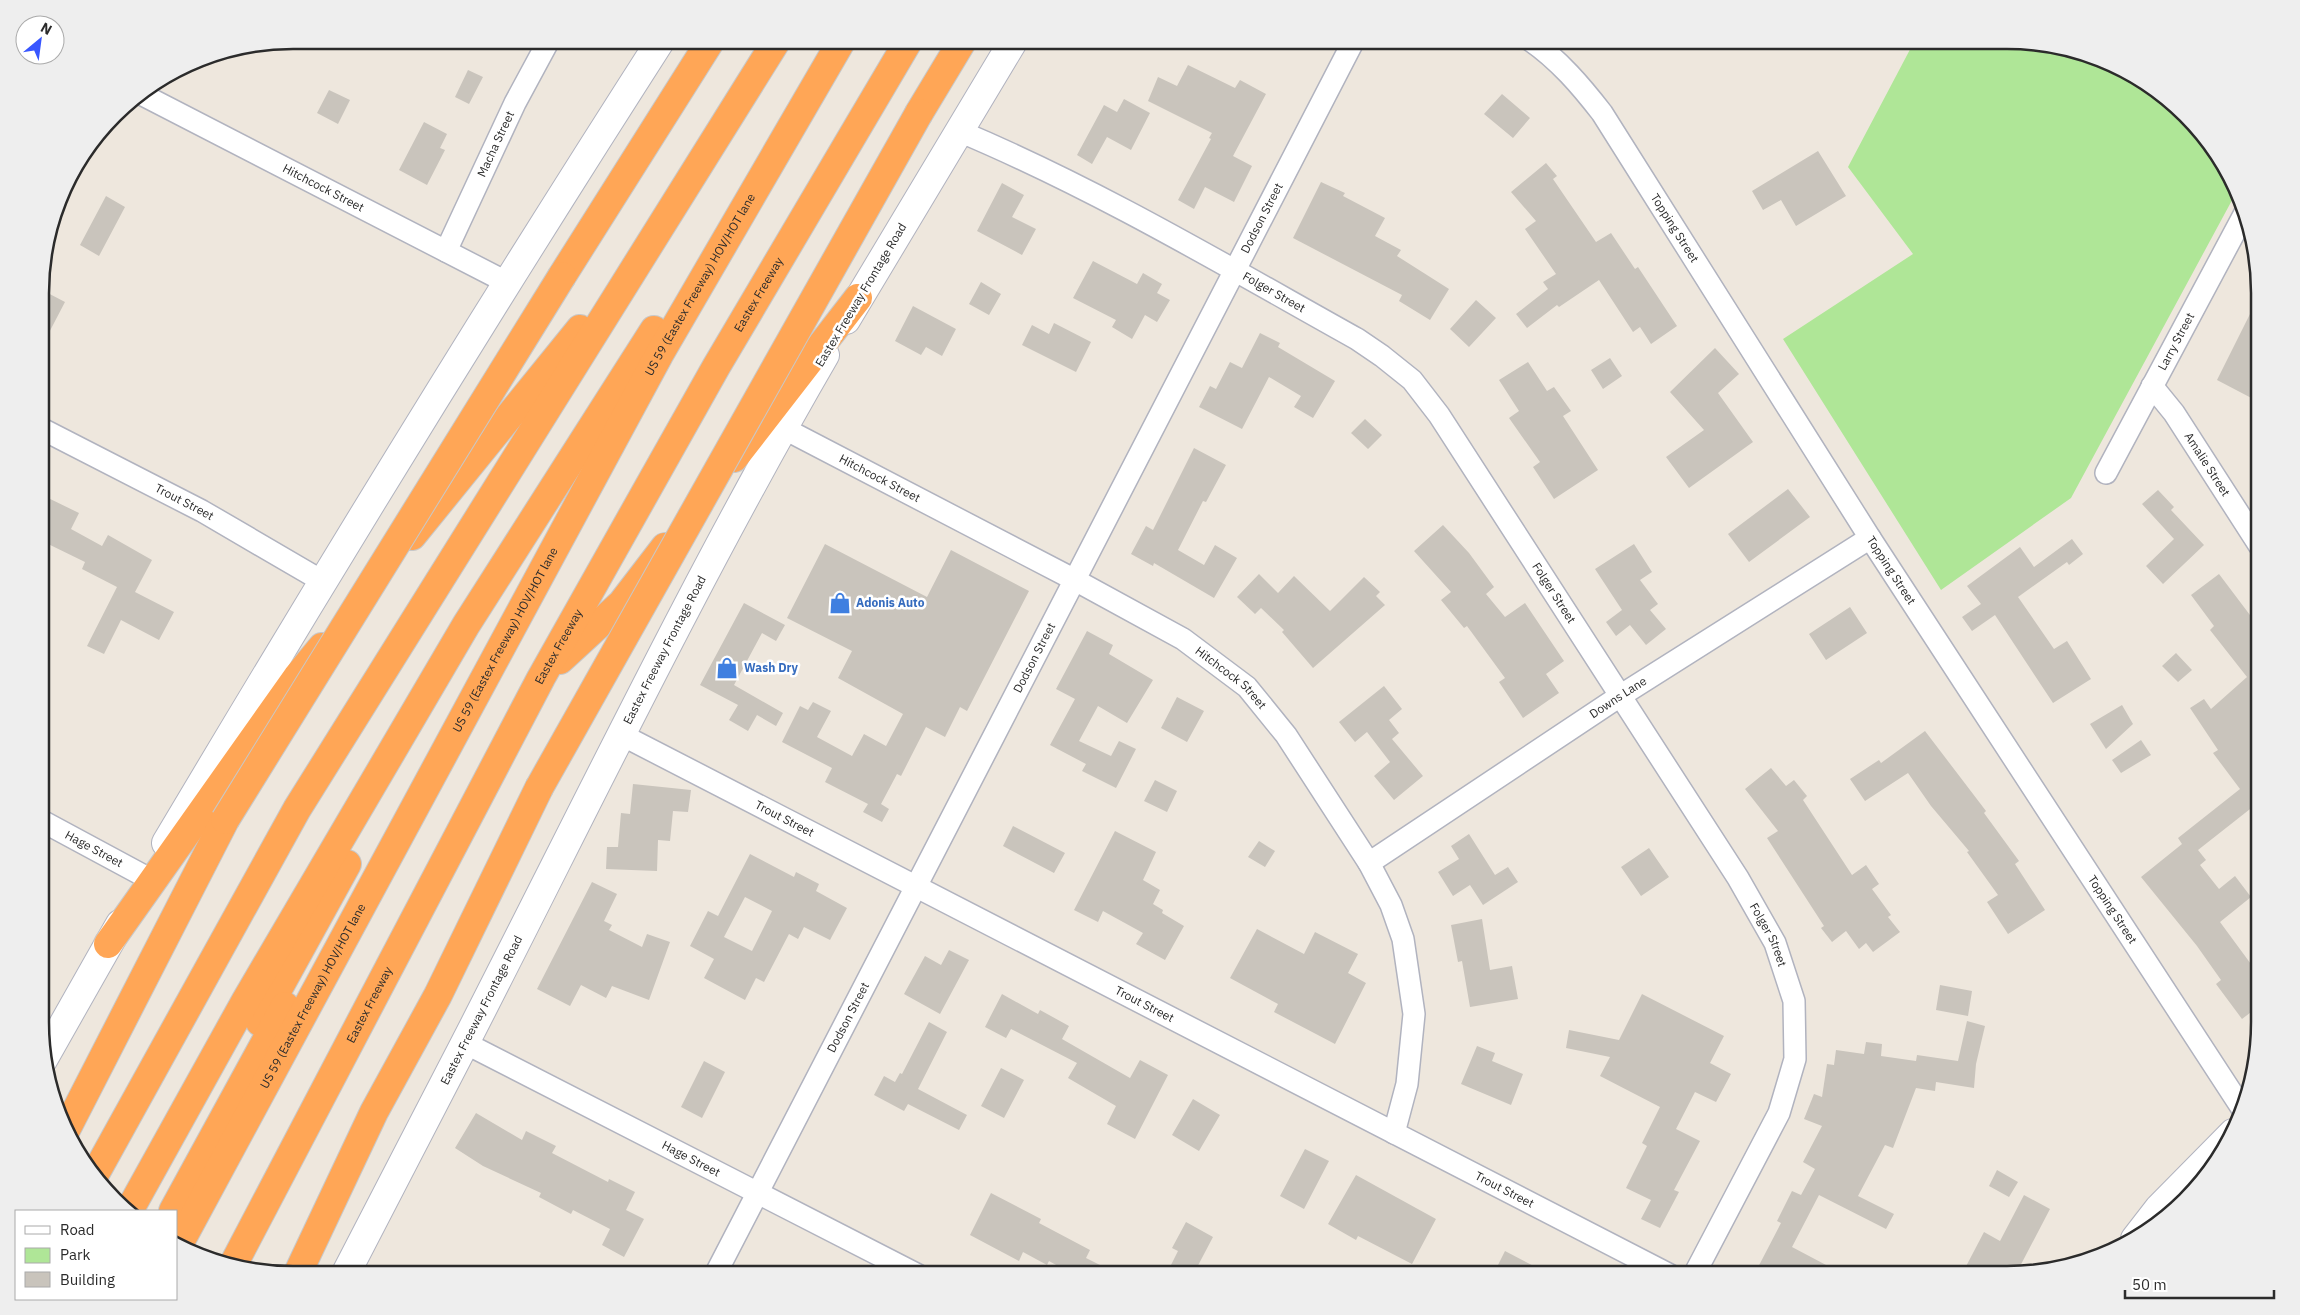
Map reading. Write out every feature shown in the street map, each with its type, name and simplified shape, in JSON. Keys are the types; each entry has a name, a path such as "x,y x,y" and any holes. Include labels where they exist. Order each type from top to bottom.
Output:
{"highway":[{"path":"70,1122 225,820 562,276 705,49"},
{"path":"98,1169 297,809 771,49"},
{"name":"US 59 (Eastex Freeway) HOV/HOT lane","path":"182,1239 660,355 784,137 837,49"},
{"name":"Eastex Freeway","path":"236,1260 541,678 716,367 904,49"},
{"path":"301,1266 374,1112 438,995 539,788 919,112 958,49"},
{"path":"132,1206 246,1000 466,625 664,314 784,137"},
{"path":"108,944 297,677 655,236"},
{"path":"541,678 622,603 858,298"},
{"path":"159,1210 234,1085 660,355"},
{"path":"173,1210 338,879 503,595 611,398"}],"main road":[{"path":"50,1047 146,877 322,581 506,282 655,49"},
{"name":"Eastex Freeway Frontage Road","path":"350,1266 465,1043 620,734 783,428 858,298 1009,49"},
{"path":"2149,1221 2159,1208 2213,1153"}],"street":[{"name":"Macha Street","path":"446,252 515,103 544,49"},
{"name":"Dodson Street","path":"720,1266 1349,49"},
{"name":"Topping Street","path":"1542,49 1556,60 1580,85 1602,113 1870,538 2237,1103"},
{"name":"Hitchcock Street","path":"146,97 506,282"},
{"name":"Folger Street","path":"959,132 1015,155 1092,192 1357,339 1412,380 1439,414 1744,886 1775,943 1794,1001 1796,1059 1779,1113 1699,1266"},
{"name":"Larry Street","path":"2106,473 2240,221"},
{"name":"Amalie Street","path":"2152,386 2174,413 2251,531"},
{"name":"Hitchcock Street","path":"783,428 1075,580 1183,639 1247,687 1286,735 1369,863 1391,905 1403,939 1413,1006 1407,1084 1394,1132"},
{"name":"Trout Street","path":"49,433 202,511 322,581"},
{"name":"Downs Lane","path":"1369,863 1620,696 1870,538"},
{"name":"Trout Street","path":"620,734 916,884 1653,1266"},
{"name":"Hage Street","path":"49,825 146,877"},
{"name":"Hage Street","path":"465,1043 900,1266"}],"green space":[{"path":"1910,49 2024,49 2055,53 2101,67 2130,81 2156,99 2180,120 2201,144 2219,171 2233,199 2071,498 1941,590 1783,339 1913,254 1848,167"}],"building":[{"path":"1188,65 1235,88 1240,80 1266,94 1233,156 1252,166 1234,202 1205,187 1194,209 1178,200 1211,139 1209,138 1212,133 1148,101 1158,77 1177,86"},
{"path":"468,70 483,77 469,104 455,97"},
{"path":"329,90 350,100 338,124 317,113"},
{"path":"1502,94 1530,118 1513,138 1484,114"},
{"path":"1124,99 1150,113 1131,150 1107,137 1092,164 1077,155 1104,105 1117,112"},
{"path":"424,122 447,134 440,148 445,150 427,185 399,170"},
{"path":"1818,151 1846,196 1796,226 1781,200 1763,210 1752,191"},
{"path":"1546,163 1557,176 1553,179 1596,242 1611,233 1635,269 1638,267 1677,326 1651,344 1640,327 1633,332 1599,280 1559,307 1557,305 1527,328 1516,314 1548,289 1543,282 1556,274 1525,229 1536,221 1511,192"},
{"path":"1321,182 1345,193 1343,196 1385,218 1375,236 1401,250 1397,256 1449,289 1430,320 1399,301 1402,295 1293,238"},
{"path":"1002,183 1024,195 1012,217 1036,229 1022,255 977,231"},
{"path":"106,196 125,207 99,256 80,245"},
{"path":"1093,261 1137,284 1143,273 1162,284 1157,293 1170,300 1157,322 1145,315 1132,339 1112,327 1116,320 1073,298"},
{"path":"981,282 1001,294 989,315 969,304"},
{"path":"49,294 65,302 49,333"},
{"path":"1476,300 1496,318 1469,347 1450,329"},
{"path":"913,306 956,329 942,356 926,347 921,355 895,341"},
{"path":"2251,312 2251,398 2217,380"},
{"path":"1054,323 1091,342 1076,372 1022,345 1032,325 1049,334"},
{"path":"1260,333 1280,343 1278,347 1335,381 1313,418 1294,407 1301,396 1269,377 1242,429 1199,407 1210,386 1216,389 1230,362 1242,368"},
{"path":"1715,348 1739,374 1718,393 1753,442 1689,488 1666,457 1704,430 1670,392"},
{"path":"1610,358 1622,376 1603,389 1591,370"},
{"path":"1528,362 1547,391 1554,387 1571,411 1563,416 1598,470 1554,499 1533,467 1540,462 1509,418 1519,411 1499,380"},
{"path":"1365,419 1382,435 1368,449 1351,433"},
{"path":"1194,448 1226,465 1206,502 1203,501 1178,550 1204,565 1215,545 1237,558 1214,598 1154,563 1153,566 1131,554 1146,526 1153,530"},
{"path":"1788,489 1810,517 1749,562 1728,534"},
{"path":"2158,490 2174,507 2171,510 2204,545 2163,584 2146,566 2174,539 2142,504"},
{"path":"49,498 79,513 71,529 102,546 108,535 152,560 135,592 174,612 159,640 121,620 104,654 87,646 117,587 82,569 85,562 49,544"},
{"path":"1443,525 1469,553 1494,587 1486,594 1505,617 1525,603 1564,661 1546,674 1559,693 1523,718 1499,682 1505,678 1467,626 1464,628 1441,600 1451,592 1414,551"},
{"path":"2072,539 2083,554 2069,565 2067,562 2018,597 2054,649 2067,641 2091,679 2053,703 1995,615 1972,631 1962,617 1981,604 1967,586 2020,547 2034,567"},
{"path":"825,544 927,597 951,550 1029,591 967,711 960,707 945,737 926,727 901,776 897,774 881,804 889,809 882,822 863,812 868,804 825,782 832,768 782,742 800,706 808,710 813,702 831,711 817,737 852,756 864,734 886,746 903,714 838,678 852,651 787,618"},
{"path":"1634,544 1652,572 1640,580 1658,604 1650,610 1666,629 1646,645 1630,625 1616,636 1606,622 1622,610 1595,569"},
{"path":"1259,574 1278,593 1294,576 1330,611 1364,577 1380,592 1376,596 1385,605 1313,668 1282,632 1284,630 1261,608 1255,614 1237,597"},
{"path":"2219,574 2251,616 2251,808 2198,850 2206,860 2200,865 2219,889 2235,876 2251,897 2220,922 2251,964 2251,1012 2242,1019 2216,984 2221,980 2197,946 2141,877 2182,844 2178,838 2240,789 2213,753 2218,750 2190,708 2204,699 2211,709 2247,677 2210,630 2214,626 2191,595"},
{"path":"744,603 785,625 776,641 762,633 734,685 783,713 776,726 757,715 748,731 729,720 738,705 700,685"},
{"path":"1850,607 1867,633 1826,660 1809,634"},
{"path":"1087,631 1113,645 1109,654 1153,680 1127,723 1098,706 1079,741 1111,756 1119,741 1136,749 1116,788 1082,771 1086,764 1050,745 1075,699 1056,689"},
{"path":"2176,653 2192,670 2178,682 2162,666"},
{"path":"1384,686 1402,709 1389,720 1399,733 1392,739 1423,776 1394,800 1374,776 1390,762 1367,732 1355,742 1339,722"},
{"path":"1177,697 1204,711 1187,742 1161,728"},
{"path":"2122,705 2133,724 2106,749 2090,724"},
{"path":"1925,731 1986,811 1984,813 2019,861 2015,864 2045,910 2008,934 1987,902 1998,895 1967,852 1969,851 1931,806 1908,773 1865,801 1850,779 1879,760 1881,763"},
{"path":"2141,740 2151,755 2121,773 2112,760"},
{"path":"1771,768 1786,786 1794,780 1807,796 1803,800 1852,875 1866,865 1879,884 1872,889 1891,915 1888,917 1900,932 1873,952 1866,943 1859,949 1846,931 1832,942 1821,928 1824,926 1767,838 1778,831 1745,789"},
{"path":"1155,780 1177,791 1167,812 1144,801"},
{"path":"633,784 691,790 688,812 673,811 670,841 658,840 657,871 606,869 607,847 618,847 621,813 630,814"},
{"path":"1013,826 1065,853 1054,873 1003,846"},
{"path":"1115,831 1156,852 1143,880 1160,890 1153,904 1163,910 1162,913 1184,926 1165,960 1136,944 1143,933 1103,911 1098,922 1074,910"},
{"path":"1469,834 1495,875 1508,867 1518,882 1483,905 1470,885 1453,896 1438,872 1459,859 1451,846"},
{"path":"1259,841 1275,851 1265,867 1248,857"},
{"path":"1649,848 1669,877 1641,896 1621,867"},
{"path":"750,854 794,877 796,872 819,884 816,891 847,908 830,940 804,927 798,939 789,934 764,982 756,978 745,1000 704,978 714,959 690,946 708,911 718,916","holes":["745,897 772,911 752,951 724,937"]},
{"path":"592,882 617,894 604,921 612,925 609,930 642,947 647,934 670,942 649,1000 612,986 606,998 581,985 570,1006 537,989"},
{"path":"1482,919 1490,970 1512,966 1518,999 1470,1007 1462,961 1458,962 1451,925"},
{"path":"1257,929 1304,954 1315,932 1358,954 1348,973 1366,983 1335,1044 1274,1012 1278,1004 1230,978"},
{"path":"949,950 969,960 940,1014 904,994 925,956 941,965"},
{"path":"1940,985 1972,991 1968,1016 1936,1010"},
{"path":"1002,994 1038,1014 1040,1010 1069,1026 1062,1039 1130,1078 1140,1060 1168,1075 1135,1139 1107,1124 1116,1106 1068,1078 1077,1063 1011,1029 1006,1038 985,1027"},
{"path":"1642,994 1724,1036 1710,1063 1731,1074 1716,1102 1695,1092 1676,1129 1700,1141 1674,1190 1679,1192 1660,1228 1641,1219 1651,1200 1626,1188 1647,1146 1642,1143 1660,1107 1600,1076 1610,1057 1566,1048 1569,1030 1619,1040"},
{"path":"1967,1021 1985,1026 1976,1064 1974,1088 1936,1082 1935,1091 1916,1088 1893,1148 1885,1145 1858,1196 1894,1214 1886,1229 1819,1195 1792,1247 1828,1266 1759,1266 1781,1223 1777,1221 1792,1191 1801,1195 1815,1169 1803,1162 1822,1126 1804,1119 1814,1094 1822,1097 1827,1064 1834,1065 1836,1050 1864,1054 1866,1042 1882,1044 1881,1056 1916,1061 1917,1055 1958,1061"},
{"path":"929,1022 947,1032 918,1089 967,1115 959,1130 908,1104 904,1111 874,1095 884,1076 895,1082 900,1073 902,1074"},
{"path":"1477,1046 1495,1053 1492,1061 1523,1074 1511,1105 1461,1084"},
{"path":"704,1061 725,1072 702,1118 681,1107"},
{"path":"1001,1068 1024,1080 1004,1118 981,1106"},
{"path":"1193,1099 1220,1115 1199,1151 1172,1135"},
{"path":"476,1113 522,1140 526,1131 556,1146 552,1153 608,1182 609,1179 635,1192 626,1210 644,1219 624,1257 602,1245 610,1229 573,1210 571,1214 539,1197 541,1193 483,1166 455,1148"},
{"path":"1305,1149 1329,1161 1304,1209 1280,1196"},
{"path":"1997,1170 2018,1182 2009,1197 1989,1186"},
{"path":"1356,1175 1436,1219 1412,1264 1358,1236 1356,1240 1328,1224"},
{"path":"991,1193 1041,1219 1039,1223 1090,1250 1086,1258 1102,1266 1058,1266 1049,1261 1047,1265 1023,1252 1019,1261 970,1235"},
{"path":"2024,1195 2050,1209 2020,1266 1966,1266 1984,1232 2000,1241"},
{"path":"1186,1222 1213,1237 1198,1266 1170,1266 1178,1251 1172,1248"},
{"path":"1505,1251 1534,1266 1498,1266"}],"place":[{"name":"Adonis Auto","path":"840,603"},
{"name":"Wash Dry","path":"727,668"}]}
